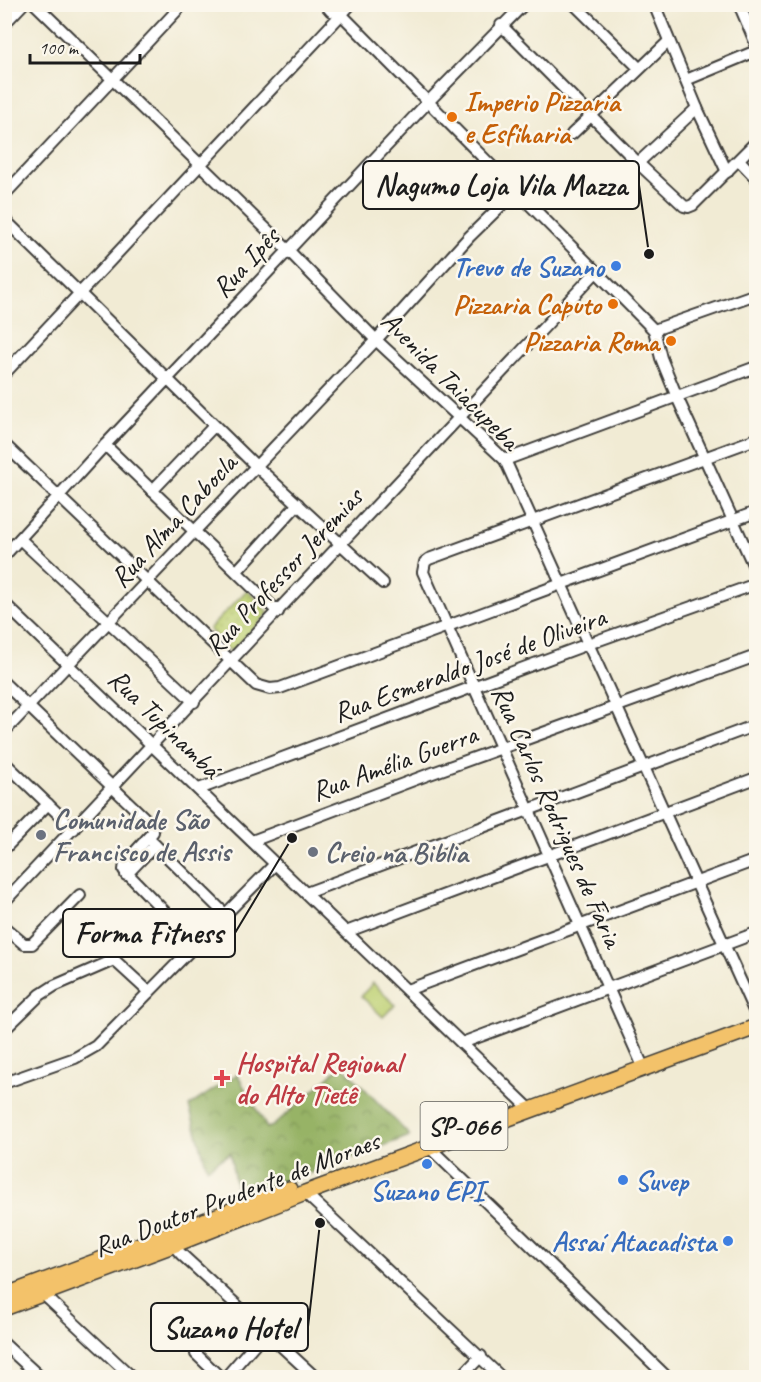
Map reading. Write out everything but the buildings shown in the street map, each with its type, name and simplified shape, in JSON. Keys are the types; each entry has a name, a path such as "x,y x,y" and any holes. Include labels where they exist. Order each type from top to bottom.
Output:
{"highway":[{"name":"Rua Doutor Prudente de Moraes","path":"4,1296 305,1193 429,1147 756,1017"},
{"name":"Rua Doutor Prudente de Moraes","path":"4,1308 43,1294 172,1239 528,1107 554,1102 756,1028"},
{"path":"554,1102 563,1094 588,1082"}],"street":[{"path":"4,24 23,4"},
{"name":"Avenida Taiacupeba","path":"35,4 376,340 505,460 615,708 726,944 756,1017"},
{"path":"4,195 183,4"},
{"path":"325,4 331,10 341,14 654,330 661,358 677,397 756,571"},
{"path":"4,374 351,4"},
{"name":"Rua Ipês","path":"4,556 428,102 524,4"},
{"path":"574,4 639,68"},
{"path":"654,4 727,172"},
{"path":"739,4 756,44"},
{"path":"501,25 679,203 688,207 693,205 756,142"},
{"path":"572,134 669,41"},
{"path":"686,80 756,51"},
{"path":"638,163 698,108"},
{"path":"739,160 756,178"},
{"name":"Rua Alma Cabocla","path":"4,732 195,533 469,237 516,190"},
{"path":"4,219 214,426 382,583"},
{"name":"Rua Professor Jeremias","path":"4,902 596,272"},
{"path":"654,330 756,294"},
{"path":"505,460 756,367"},
{"path":"152,491 214,426"},
{"path":"533,521 756,439"},
{"path":"4,444 231,662 256,685 270,689 756,512"},
{"path":"105,446 278,612"},
{"path":"237,571 298,504"},
{"name":"Rua Carlos Rodrigues de Faria","path":"533,521 429,559 425,562 423,572 641,1062"},
{"path":"20,539 194,702"},
{"name":"Rua Esmeraldo José de Oliveira","path":"198,789 756,584"},
{"name":"Rua Tupinambá","path":"4,603 528,1107"},
{"name":"Rua Amélia Guerra","path":"252,841 756,656"},
{"path":"4,683 152,825 152,842 126,875 196,944"},
{"path":"306,893 756,726"},
{"path":"4,762 74,829"},
{"path":"346,932 756,778"},
{"path":"4,849 48,804"},
{"path":"152,842 225,914"},
{"path":"406,990 756,860"},
{"path":"4,1083 87,1053 275,864"},
{"path":"4,927 24,944 32,944 80,895"},
{"path":"63,913 149,992"},
{"path":"462,1043 756,933"},
{"path":"4,1030 40,995 54,986 114,960"},
{"path":"429,1147 668,1377"},
{"path":"305,1193 502,1377"},
{"path":"172,1239 181,1254 316,1377"},
{"path":"43,1294 133,1377"},
{"path":"196,1354 223,1377 266,1331"},
{"path":"4,1344 41,1377"},
{"path":"460,1377 481,1356"}],"green space":[{"path":"247,590 269,613 232,651 209,629"},
{"path":"373,983 395,1005 383,1017 361,996"},
{"path":"342,1065 410,1136 238,1200 230,1153 207,1168 189,1106 237,1074 267,1128 273,1126"}],"place":[{"name":"Imperio Pizzaria e Esfiharia","path":"452,117"},
{"name":"Nagumo Loja Vila Mazza","path":"649,254"},
{"name":"Trevo de Suzano","path":"616,266"},
{"name":"Pizzaria Caputo","path":"613,304"},
{"name":"Pizzaria Roma","path":"671,341"},
{"name":"Comunidade São Francisco de Assis","path":"41,835"},
{"name":"Forma Fitness","path":"292,838"},
{"name":"Creio na Biblia","path":"313,852"},
{"name":"Hospital Regional do Alto Tietê","path":"222,1078"},
{"name":"Suzano EPI","path":"427,1164"},
{"name":"Suvep","path":"623,1180"},
{"name":"Suzano Hotel","path":"320,1223"},
{"name":"Assaí Atacadista","path":"728,1241"}]}
